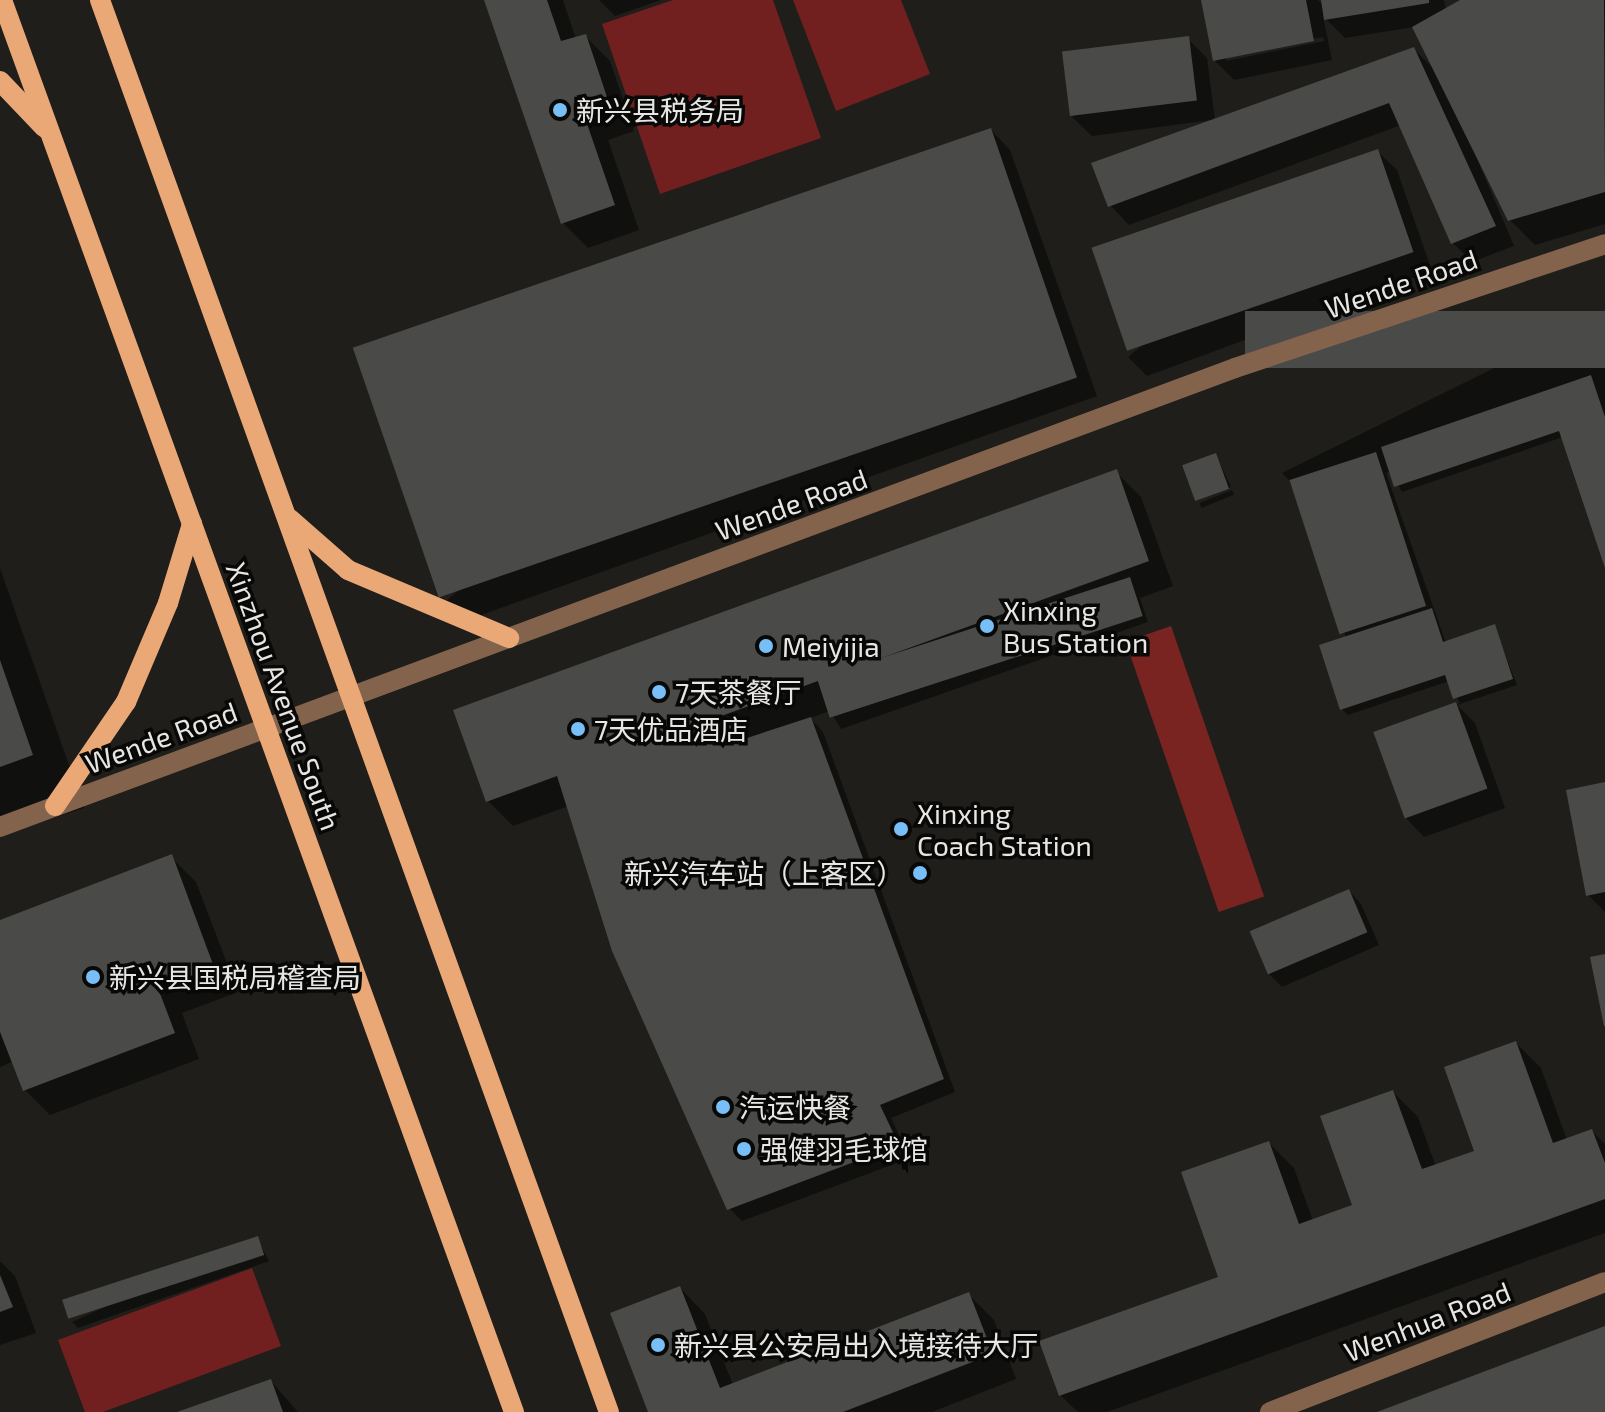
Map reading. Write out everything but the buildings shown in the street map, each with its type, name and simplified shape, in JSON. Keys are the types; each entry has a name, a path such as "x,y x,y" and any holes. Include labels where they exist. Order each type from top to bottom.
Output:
{"main road":[{"name":"Xinzhou Avenue South","path":"2,0 514,1412"},
{"path":"100,0 609,1412"},
{"path":"111,31 113,0"},
{"path":"0,81 50,134"},
{"path":"286,517 348,570 509,638"},
{"path":"55,806 126,702 168,603 192,524"}],"street":[{"name":"Wende Road","path":"0,827 1235,368 1605,244"},
{"name":"Wenhua Road","path":"1270,1412 1605,1282"}],"shaded area":[{"path":"673,0 773,0 821,138 660,194 602,24"},
{"path":"793,0 901,0 930,74 836,111"},
{"path":"1171,626 1264,896 1219,912 1126,642"},
{"path":"252,1268 281,1346 103,1412 85,1412 58,1340"}],"place":[{"name":"新兴县税务局","path":"560,110"},
{"name":"Xinxing Bus Station","path":"987,626"},
{"name":"Meiyijia","path":"766,646"},
{"name":"7天茶餐厅","path":"659,692"},
{"name":"7天优品酒店","path":"578,729"},
{"name":"Xinxing Coach Station","path":"901,829"},
{"name":"新兴汽车站（上客区）","path":"920,873"},
{"name":"新兴县国税局稽查局","path":"93,977"},
{"name":"汽运快餐","path":"723,1107"},
{"name":"强健羽毛球馆","path":"744,1149"},
{"name":"新兴县公安局出入境接待大厅","path":"658,1345"}]}
